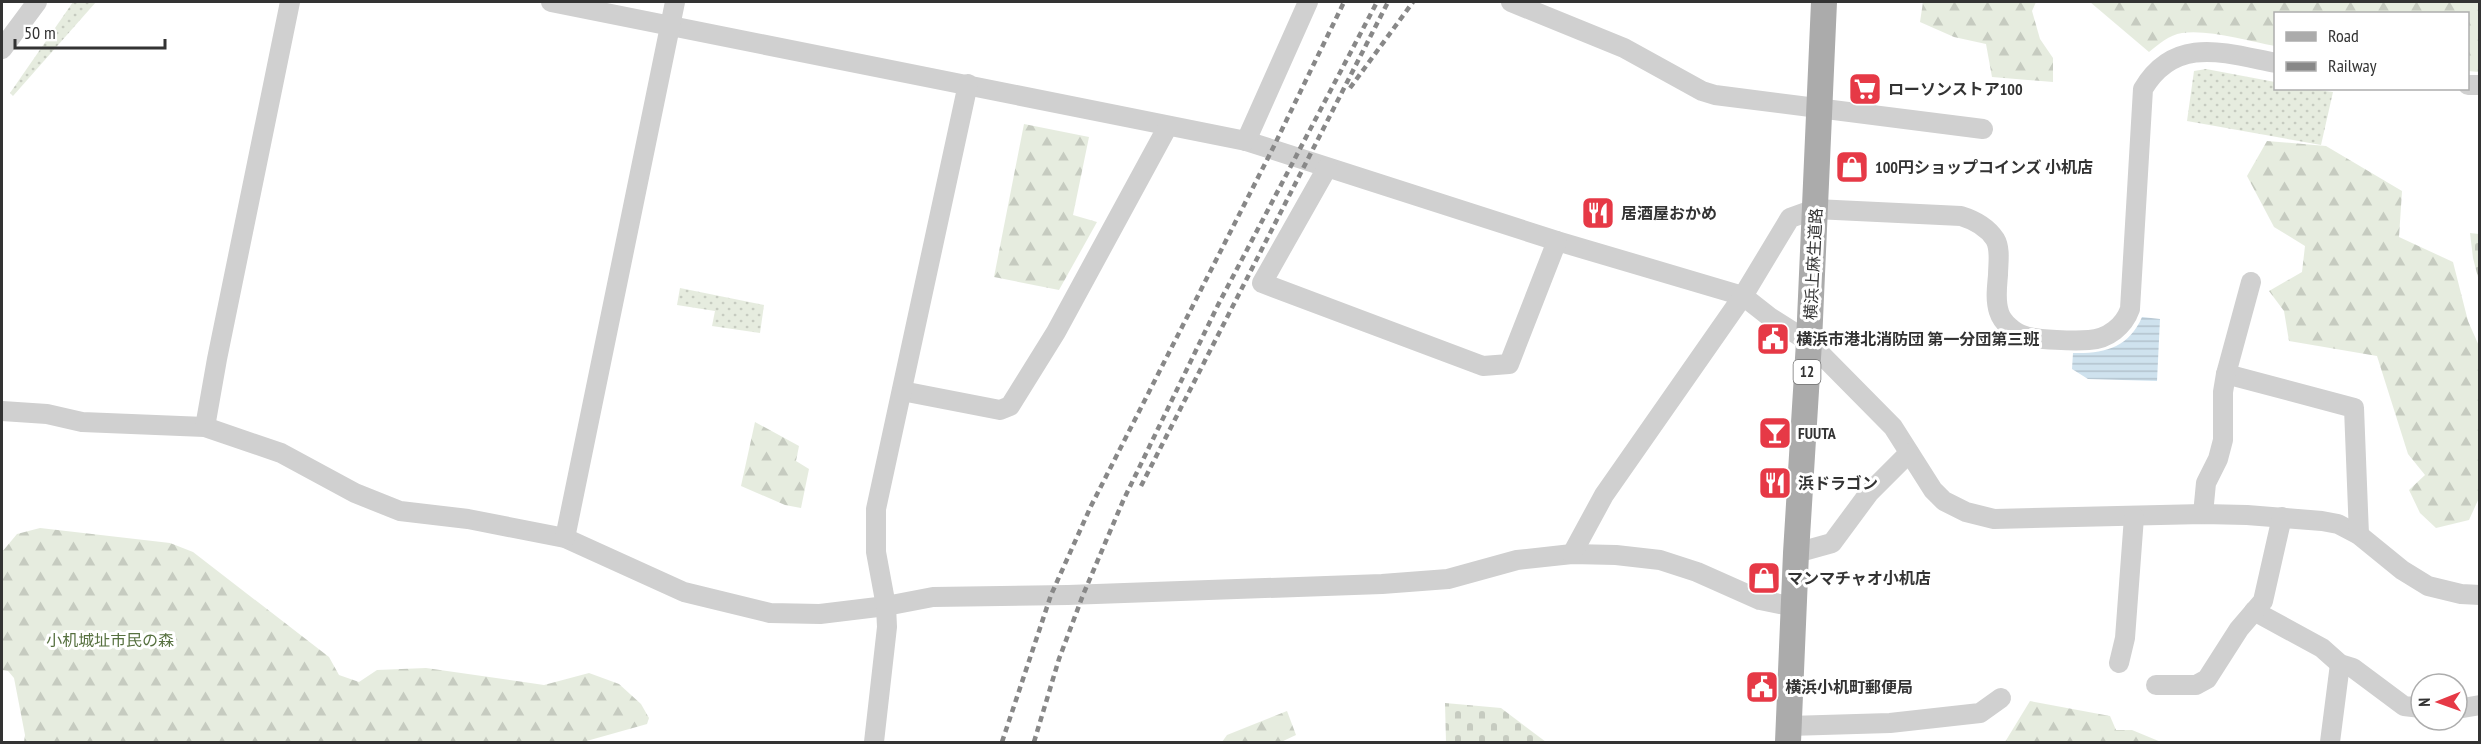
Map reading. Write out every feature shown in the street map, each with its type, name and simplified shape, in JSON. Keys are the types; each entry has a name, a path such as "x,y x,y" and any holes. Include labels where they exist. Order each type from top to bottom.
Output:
{"main road":[{"name":"横浜上麻生道路","path":"1789,734 1824,2"}],"street":[{"path":"2,50 37,2"},
{"path":"205,427 290,2"},
{"path":"550,2 1246,141 1557,241 1743,296 1771,318 1809,342 1893,427 1933,490 1944,501 1966,512 1994,519 2203,514 2282,518 2338,524 2359,535 2402,570 2428,586 2480,596"},
{"path":"565,538 675,2"},
{"path":"1246,141 1308,2"},
{"path":"1511,2 1624,48 1702,92 1818,110 1983,129"},
{"path":"1572,554 1604,495 1743,296 1790,218 1815,209 1961,216 1988,232 1995,240 1998,254 1997,303 1999,313 2014,331 2025,336 2090,340 2107,336 2126,319 2130,309 2143,89 2152,73 2166,63 2197,52 2213,51 2274,63"},
{"path":"874,742 887,627 886,606 876,552 876,509 968,84"},
{"path":"902,391 1000,410 1010,406 1056,332 1168,126"},
{"path":"1327,168 1262,283 1483,366 1509,364 1557,241"},
{"path":"2203,514 2206,483 2218,459 2223,440 2223,392 2226,374 2251,282"},
{"path":"2226,374 2354,408 2359,535"},
{"path":"3,414 46,414 82,422 205,427 281,453 355,493 400,511 468,519 565,538 684,592 770,613 820,614 886,606 933,597 1094,594 1448,579 1517,560 1572,554 1616,555 1660,560 1697,572 1760,600 1795,607"},
{"path":"1796,553 1832,543 1869,493 1909,453"},
{"path":"2119,663 2125,638 2134,517"},
{"path":"2156,685 2196,685 2207,679 2239,628 2263,601 2282,518"},
{"path":"2254,611 2322,648 2340,664 2353,668 2404,706 2409,707"},
{"path":"2330,742 2340,664"},
{"path":"1789,734 1980,713 2001,698"}],"green space":[{"path":"73,2 96,2 13,96 10,93"},
{"path":"1923,2 2036,2 2032,11 2040,39 2053,58 2053,82 1992,77 1986,44 1954,37 1920,22"},
{"path":"2090,2 2479,2 2479,72 2469,71 2469,12 2274,12 2274,46 2216,34 2192,32 2164,40 2149,52"},
{"path":"2206,69 2274,82 2274,90 2333,92 2321,145 2187,121 2194,71"},
{"path":"1024,124 1089,137 1073,215 1097,222 1059,290 994,277"},
{"path":"2267,141 2326,146 2402,191 2399,237 2453,262 2468,321 2479,346 2479,498 2469,520 2436,528 2420,513 2409,490 2425,475 2408,454 2377,356 2289,341 2284,311 2269,291 2302,272 2305,246 2274,227 2247,176"},
{"path":"2470,233 2479,234 2479,281 2473,258"},
{"path":"680,288 764,305 760,333 712,326 715,311 677,305"},
{"path":"755,422 799,446 796,461 809,469 801,508 785,505 741,486"},
{"name":"小机城址市民の森","path":"40,528 170,543 193,552 329,657 339,675 359,682 377,670 426,668 544,685 589,673 619,684 641,704 649,718 647,724 583,742 24,742 25,735 14,678 8,671 2,670 2,552 17,534"},
{"path":"2030,701 2110,716 2116,730 2132,730 2161,742 2005,742"},
{"path":"1445,703 1501,708 1546,742 1446,742"},
{"path":"1287,711 1296,735 1281,742 1222,742 1227,735"}],"water":[{"path":"2142,317 2160,319 2157,381 2088,379 2072,369 2073,353 2095,352 2114,347 2130,336"}],"railway":[{"path":"1002,742 1051,595 1091,506 1272,150 1344,2"},
{"path":"1034,742 1059,659 1123,501 1218,305 1377,2"},
{"path":"1141,486 1388,2"},
{"path":"1350,88 1413,2"}],"place":[{"name":"ローソンストア100","path":"1865,89"},
{"name":"100円ショップコインズ 小机店","path":"1852,167"},
{"name":"居酒屋おかめ","path":"1598,213"},
{"name":"横浜市港北消防団 第一分団第三班","path":"1773,339"},
{"name":"FUUTA","path":"1775,433"},
{"name":"浜ドラゴン","path":"1775,483"},
{"name":"マンマチャオ小机店","path":"1764,578"},
{"name":"横浜小机町郵便局","path":"1762,687"}]}
